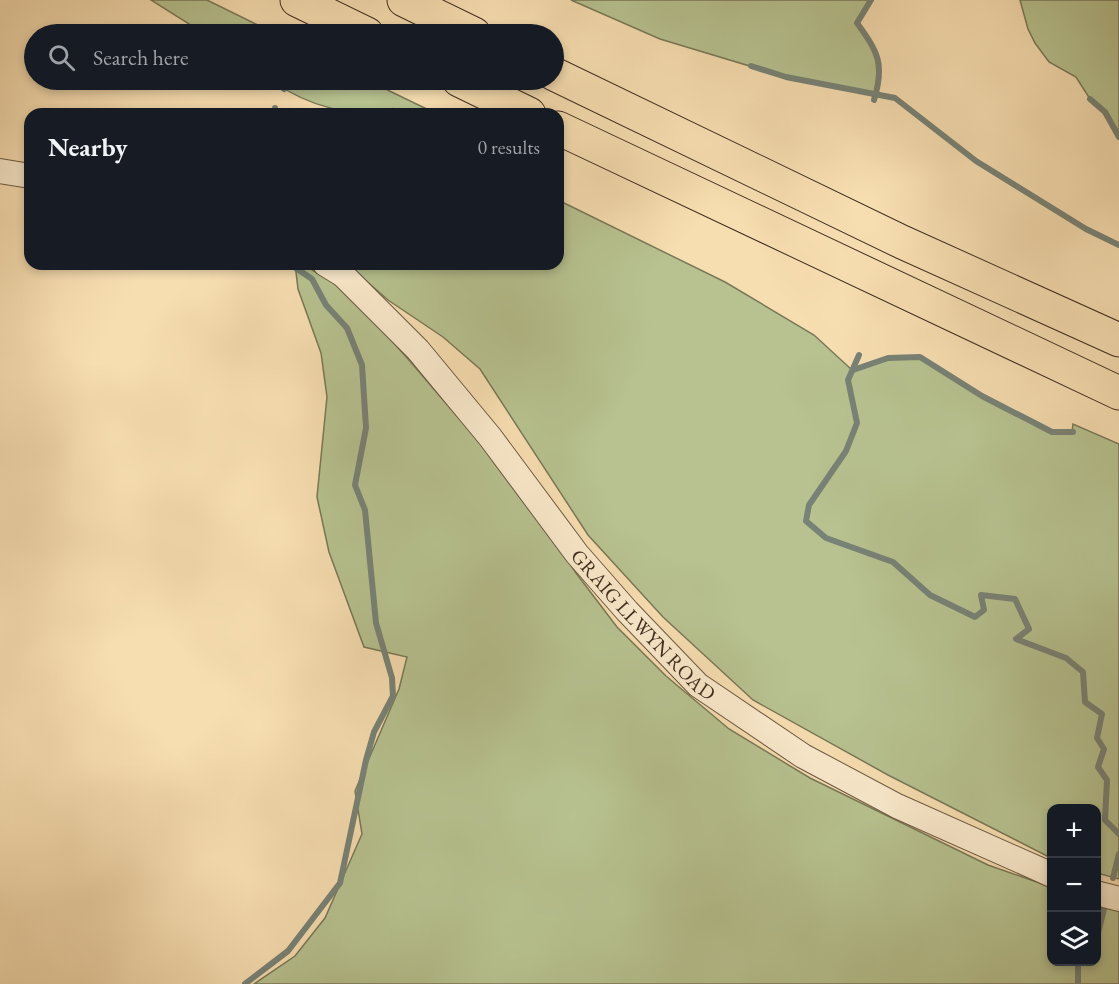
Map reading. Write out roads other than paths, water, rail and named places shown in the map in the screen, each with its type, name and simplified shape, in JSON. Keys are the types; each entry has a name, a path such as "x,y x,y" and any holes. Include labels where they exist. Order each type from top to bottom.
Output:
{"highway":[{"path":"297,0 346,24"},
{"path":"404,0 453,24"},
{"path":"564,79 891,237 1119,340"},
{"path":"480,90 517,108"},
{"path":"564,131 1119,393"}],"street":[{"path":"0,171 24,175"},
{"name":"GRAIG LLWYN ROAD","path":"335,270 343,275 418,350 490,436 577,554 627,611 698,685 804,756 897,806 1047,873"},
{"path":"1101,894 1119,899"}],"waterway":[{"path":"871,0 857,23 878,59 879,77 874,100"},
{"path":"751,66 786,77 895,98 976,161 1086,229 1119,245"},
{"path":"1090,99 1105,112 1119,137"},
{"path":"245,984 288,951 340,883 366,760 374,732 393,696 392,678 376,623 365,510 355,485 366,428 362,365 347,328 326,305 312,279 299,270"},
{"path":"859,355 848,380 857,423 846,451 809,505 806,521 826,538 893,562 930,595 975,617 984,610 981,595 1015,599 1029,629 1016,639 1066,658 1083,672 1085,702 1102,714 1097,738 1104,749 1098,767 1107,780 1105,820 1119,834"},
{"path":"853,370 888,358 920,357 982,396 1052,432 1073,432"},
{"path":"1113,878 1119,854"},
{"path":"1101,921 1105,905"},
{"path":"1078,966 1078,984"}]}
